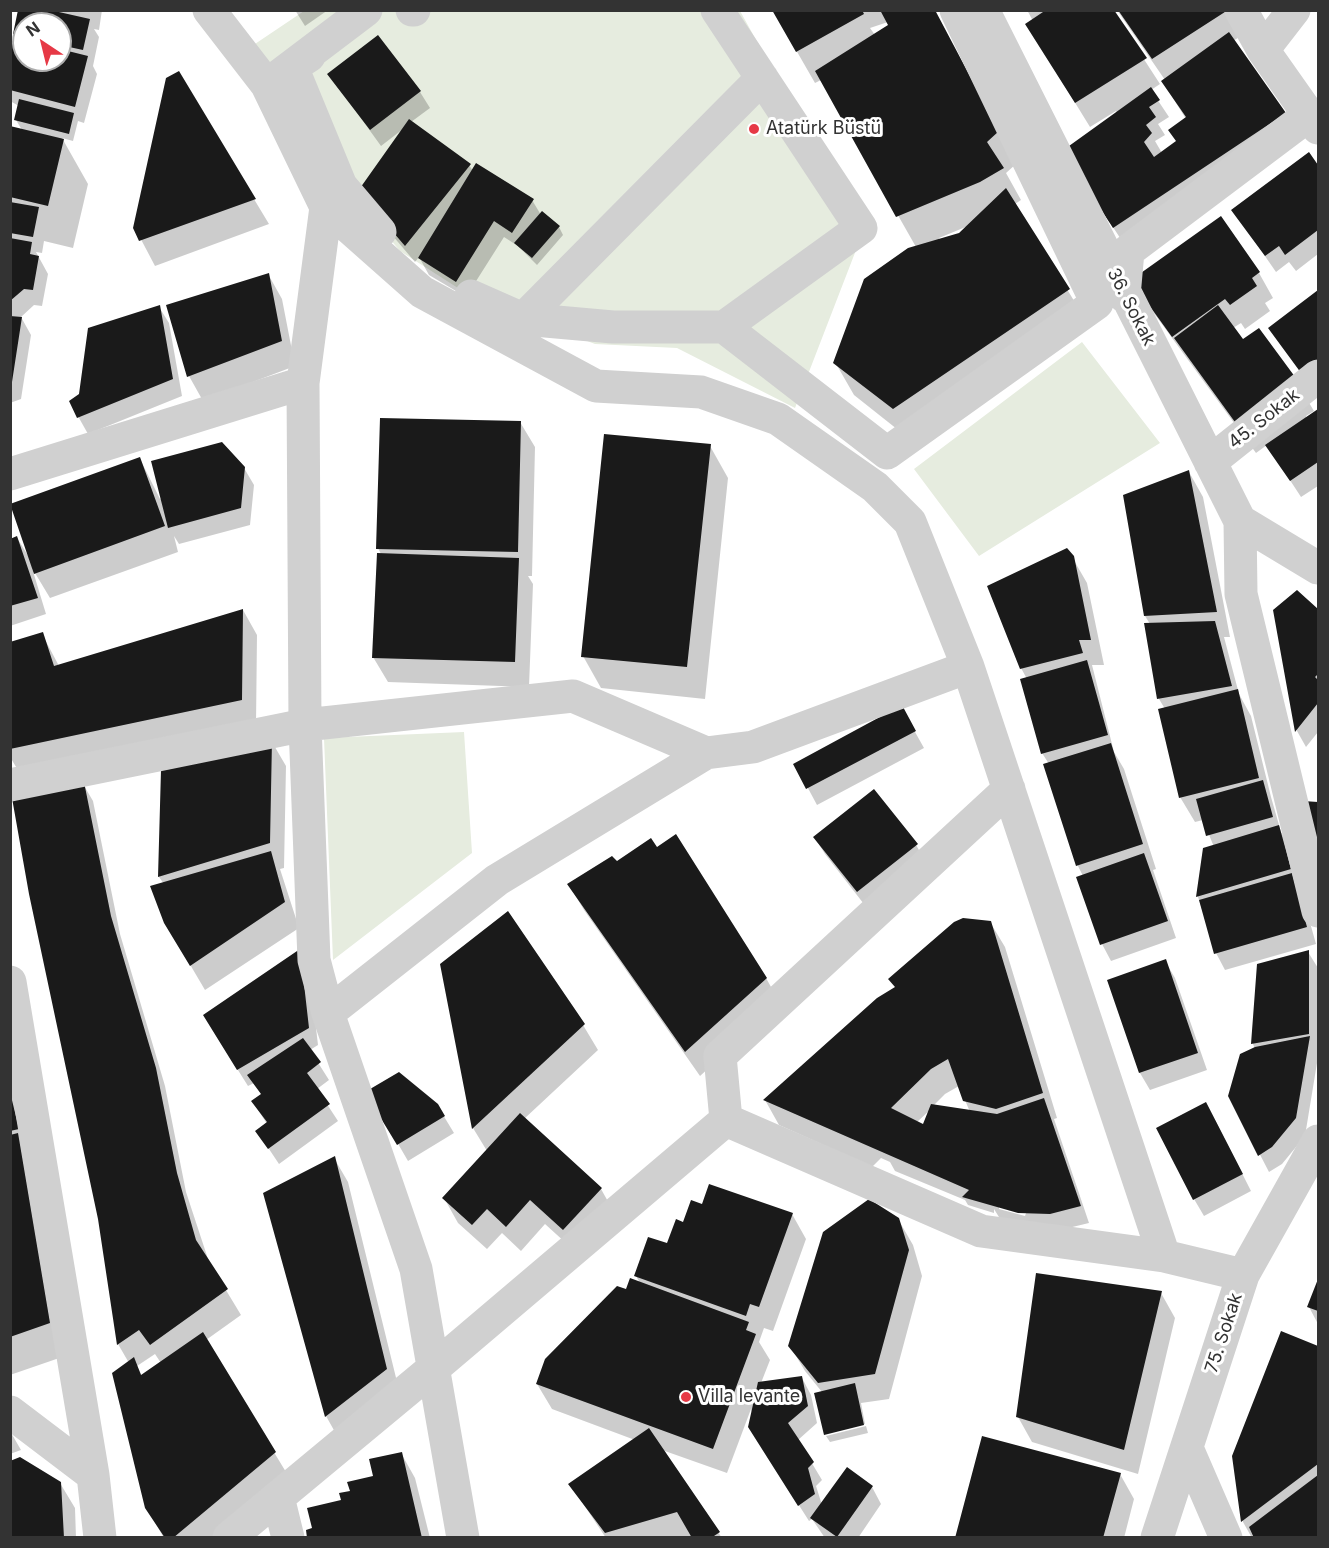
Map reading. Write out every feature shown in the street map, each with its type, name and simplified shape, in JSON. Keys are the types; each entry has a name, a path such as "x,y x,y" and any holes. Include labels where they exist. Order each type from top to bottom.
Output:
{"street":[{"path":"209,10 279,76 341,186 412,270 523,319 613,327 724,327 861,228 717,10"},
{"path":"279,76 366,10"},
{"path":"279,76 385,10"},
{"path":"724,327 887,453 1097,303 956,10"},
{"name":"36. Sokak","path":"983,10 1240,521"},
{"path":"875,487 1125,295 1128,250 1314,121 1263,50 1241,10"},
{"path":"1263,50 1294,10"},
{"path":"279,76 326,207 303,383 305,725 314,960 328,1013 416,1269 435,1367 463,1538"},
{"path":"523,319 762,78"},
{"path":"326,207 422,292 596,386 701,392 778,419 875,487 910,522 968,666 1164,1256"},
{"name":"45. Sokak","path":"1210,462 1318,376"},
{"path":"10,474 303,383"},
{"path":"1240,521 1318,568"},
{"path":"1240,521 1241,594 1318,910"},
{"path":"328,1013 497,880 706,753 753,747 968,666"},
{"path":"10,785 305,725 573,696 706,753"},
{"path":"726,1120 720,1056 1009,789"},
{"path":"10,982 93,1475 100,1538"},
{"path":"726,1120 981,1231 1164,1256 1243,1275"},
{"path":"229,1538 726,1120"},
{"name":"75. Sokak","path":"1157,1538 1243,1275 1318,1141"},
{"path":"10,1412 93,1475"},
{"path":"1187,1448 1226,1538"},
{"path":"278,1497 288,1538"}],"shaded area":[{"path":"304,11 740,11 863,232 795,408 677,348 595,344 472,297 400,251 341,181 249,48"},
{"path":"1082,342 1160,443 979,556 914,469"},
{"path":"464,732 472,853 333,960 324,738"}],"building":[{"path":"18,10 50,10 59,12 18,12"},
{"path":"772,10 862,10 864,14 796,52"},
{"path":"880,10 935,10 999,131 987,142 1004,168 980,182 896,217 815,71 888,25"},
{"path":"1046,10 1114,10 1147,58 1075,103 1025,24"},
{"path":"1118,10 1228,10 1152,59"},
{"path":"72,15 90,19 83,50 72,48"},
{"path":"1229,32 1286,113 1113,228 1067,157 1069,146 1151,87 1160,100 1149,107 1156,117 1146,125 1152,133 1144,142 1154,157 1176,141 1168,130 1186,117 1161,81"},
{"path":"378,35 421,91 370,130 327,74"},
{"path":"12,44 12,72 72,72 72,52 88,56 75,107 10,90"},
{"path":"179,71 256,199 139,241 133,228 166,78"},
{"path":"19,99 74,113 69,134 14,120"},
{"path":"409,119 471,164 405,246 358,191"},
{"path":"10,126 64,139 48,206 10,197"},
{"path":"1309,152 1318,165 1318,230 1285,255 1279,246 1265,256 1231,210"},
{"path":"476,163 534,199 512,233 494,221 456,282 418,258"},
{"path":"1006,188 1070,289 893,409 833,363 864,279 908,248 959,233"},
{"path":"10,202 39,207 33,237 10,233"},
{"path":"542,211 560,226 532,258 514,243"},
{"path":"1221,216 1260,272 1252,278 1257,286 1230,305 1225,299 1172,337 1131,280"},
{"path":"10,238 32,242 30,254 39,256 33,290 24,289 10,301"},
{"path":"269,273 282,341 187,377 166,305"},
{"path":"1318,290 1318,366 1304,377 1268,328"},
{"path":"160,305 173,379 77,418 69,401 79,394 88,328"},
{"path":"1218,305 1243,339 1259,328 1301,385 1240,429 1174,338"},
{"path":"10,316 22,317 12,382 10,381"},
{"path":"1318,409 1318,462 1290,481 1265,445"},
{"path":"380,418 521,421 518,552 376,549"},
{"path":"604,434 711,444 687,667 581,657"},
{"path":"222,442 245,467 241,508 168,528 151,461"},
{"path":"140,457 165,526 34,574 10,504"},
{"path":"1189,470 1217,612 1144,616 1123,495"},
{"path":"17,536 38,598 10,606 10,539"},
{"path":"1067,548 1074,556 1091,640 1079,640 1083,653 1020,669 987,586"},
{"path":"377,553 519,558 515,662 372,658"},
{"path":"1297,590 1318,609 1318,674 1315,677 1318,680 1318,703 1295,732 1273,610"},
{"path":"243,609 242,700 10,749 10,642 43,632 54,666"},
{"path":"1215,621 1232,686 1157,699 1144,623"},
{"path":"1087,660 1108,735 1041,754 1020,679"},
{"path":"1238,689 1259,778 1179,798 1158,709"},
{"path":"902,705 916,731 806,789 793,764"},
{"path":"272,740 270,843 158,877 161,770"},
{"path":"1111,743 1143,844 1076,866 1043,764"},
{"path":"1263,780 1273,817 1206,836 1196,799"},
{"path":"84,782 111,916 156,1068 177,1173 196,1240 228,1289 150,1345 139,1330 117,1345 98,1219 29,894 12,798"},
{"path":"874,789 918,844 857,892 813,837"},
{"path":"1303,801 1318,802 1318,850"},
{"path":"1279,825 1291,869 1196,897 1203,848"},
{"path":"676,834 767,978 685,1052 567,884 612,856 617,861 651,838 657,847"},
{"path":"271,851 285,902 190,966 164,923 150,886"},
{"path":"1144,853 1168,921 1100,945 1076,877"},
{"path":"1292,873 1307,927 1214,954 1199,900"},
{"path":"508,911 585,1024 472,1129 440,964"},
{"path":"963,918 991,921 1043,1093 996,1109 963,1101 948,1059 931,1069 891,1108 923,1124 931,1104 997,1114 1044,1098 1081,1206 1050,1214 1018,1213 962,1197 969,1190 763,1100 877,998 895,987 888,979 954,922"},
{"path":"300,949 309,1028 237,1070 203,1015"},
{"path":"1309,950 1309,1034 1251,1044 1257,964"},
{"path":"1166,959 1198,1053 1139,1073 1107,980"},
{"path":"1310,1036 1296,1118 1272,1147 1258,1156 1228,1096 1240,1054 1255,1047"},
{"path":"303,1038 321,1062 307,1073 330,1104 268,1149 255,1131 267,1122 251,1101 261,1094 247,1075"},
{"path":"399,1072 438,1104 445,1116 397,1145 365,1092"},
{"path":"10,1092 19,1129 10,1131"},
{"path":"1206,1102 1243,1174 1193,1200 1156,1128"},
{"path":"520,1113 602,1188 563,1230 530,1200 506,1227 487,1209 472,1225 442,1198"},
{"path":"18,1133 50,1323 10,1337 10,1135"},
{"path":"335,1156 387,1369 325,1417 263,1193"},
{"path":"709,1184 793,1213 759,1307 750,1304 746,1316 634,1276 648,1237 667,1243 676,1219 683,1222 691,1200 702,1204"},
{"path":"869,1199 899,1218 909,1250 875,1374 818,1383 788,1346 823,1232"},
{"path":"1036,1273 1162,1291 1124,1450 1016,1417"},
{"path":"630,1278 749,1322 746,1330 756,1334 713,1449 536,1384 545,1359 617,1286 626,1289"},
{"path":"1318,1279 1318,1311 1307,1307"},
{"path":"1281,1331 1318,1346 1318,1464 1241,1522 1232,1456"},
{"path":"203,1332 276,1452 173,1538 165,1538 145,1508 112,1373 134,1357 141,1375"},
{"path":"802,1376 808,1406 788,1423 814,1462 808,1468 815,1494 798,1506 748,1427 758,1382"},
{"path":"855,1383 864,1425 824,1435 814,1393"},
{"path":"649,1428 720,1532 711,1538 692,1538 677,1512 605,1533 568,1484"},
{"path":"982,1436 1121,1473 1103,1538 955,1538"},
{"path":"402,1452 422,1538 307,1538 306,1530 312,1528 307,1508 341,1500 339,1493 350,1491 347,1482 373,1476 369,1459"},
{"path":"20,1457 61,1482 64,1538 10,1538 10,1461"},
{"path":"847,1467 873,1486 837,1537 810,1518"},
{"path":"1318,1475 1318,1538 1254,1538 1249,1527"}],"place":[{"name":"Atatürk Büstü","path":"754,129"},
{"name":"Villa levante","path":"686,1397"}]}
